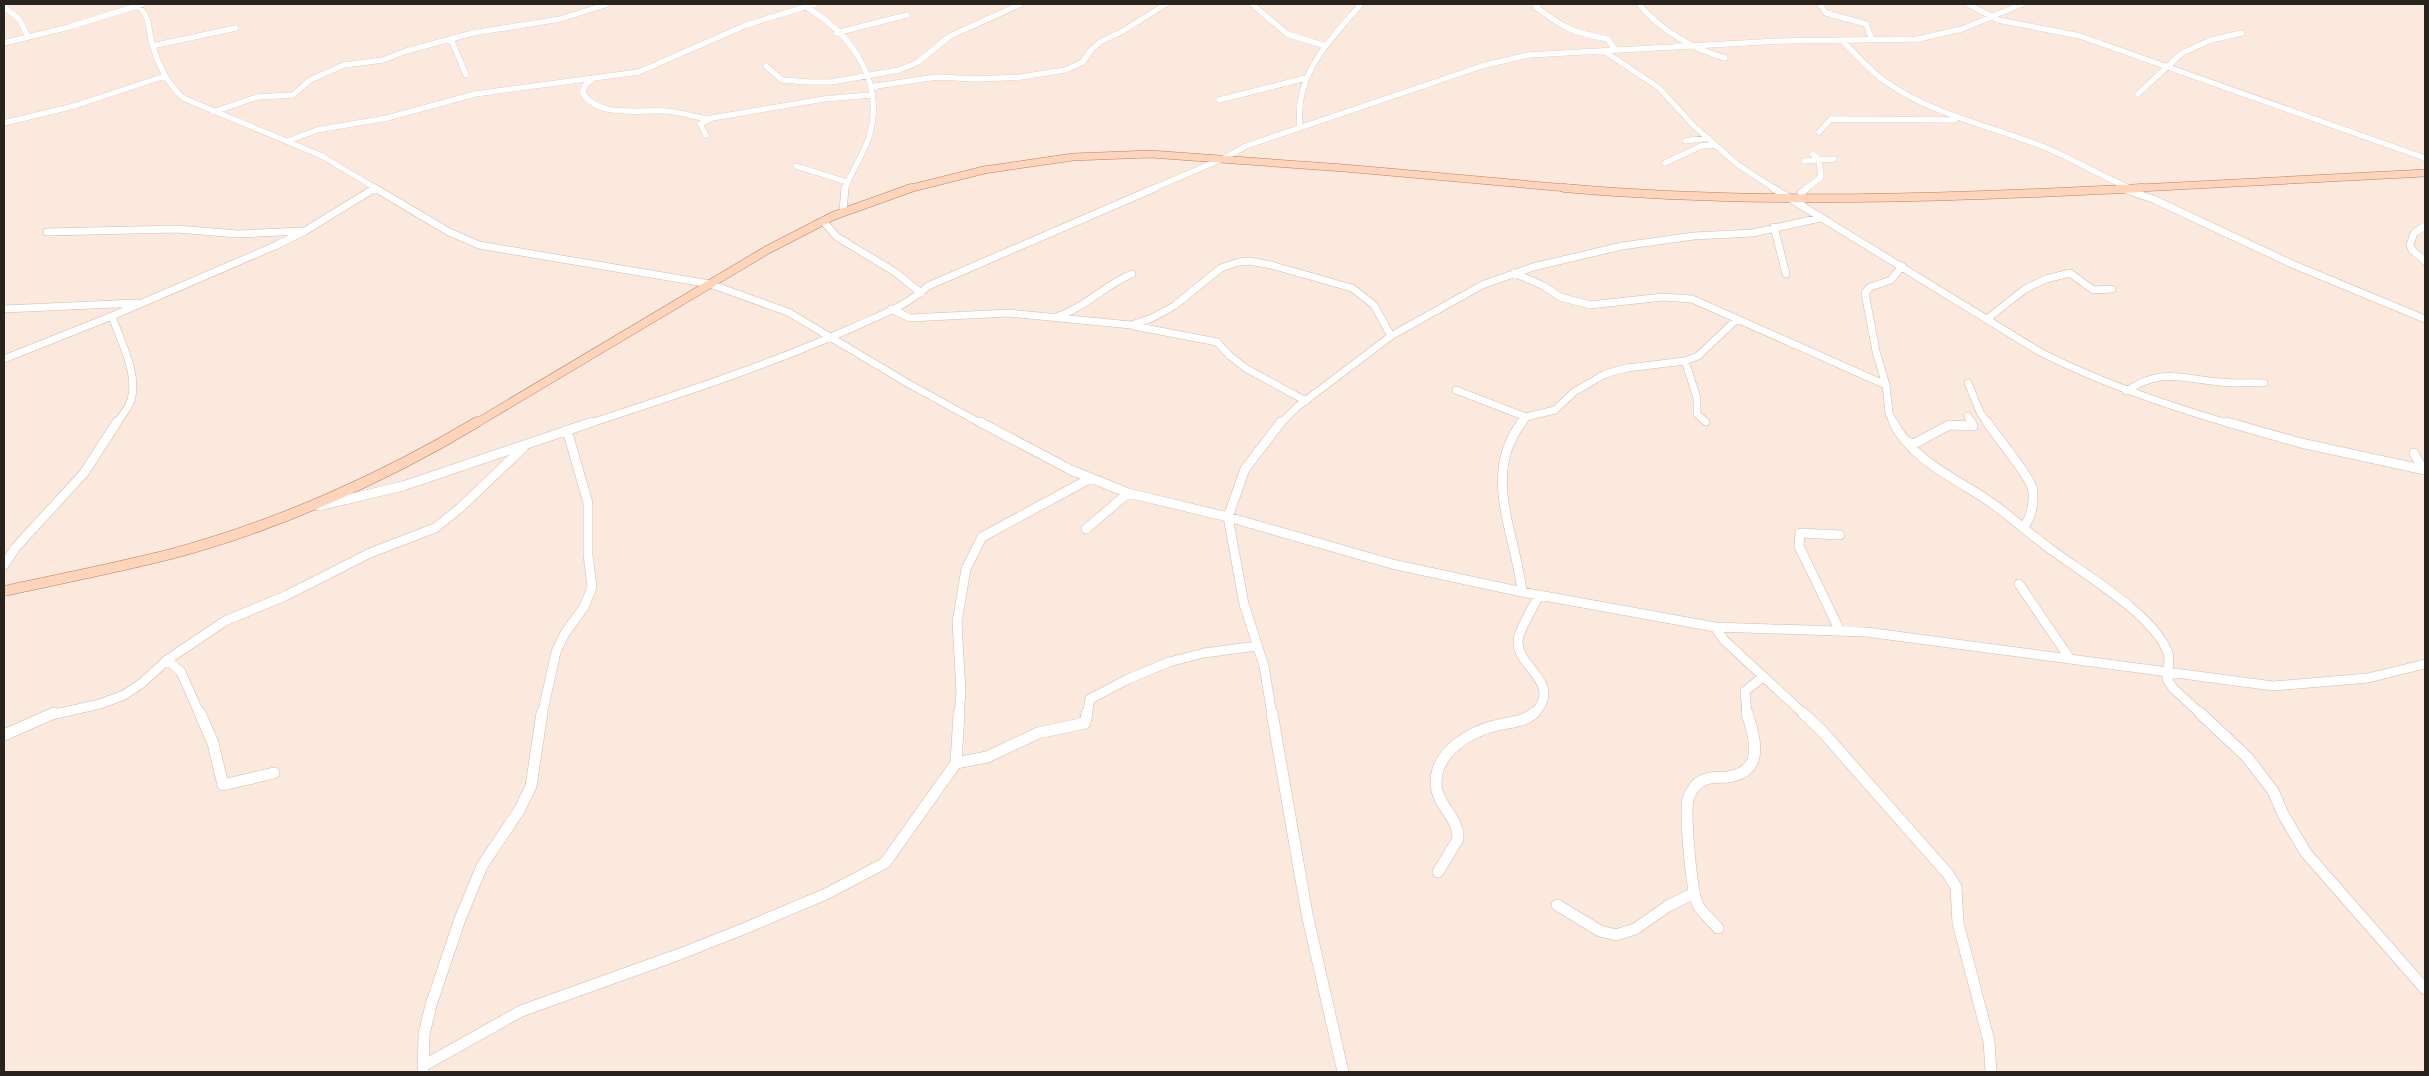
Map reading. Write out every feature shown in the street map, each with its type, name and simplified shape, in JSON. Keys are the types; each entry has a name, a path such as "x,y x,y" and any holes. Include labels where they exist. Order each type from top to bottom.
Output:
{"main road":[{"path":"4,591 171,554 232,535 309,506 385,472 444,442 767,250 843,211 932,182 1043,160 1126,154 1222,159 1609,192 1790,199 1916,199 2425,173"}],"street":[{"path":"138,4 147,15 150,24 152,46 169,85 184,98 213,112 288,141 340,165 449,232 479,245 710,284 788,312 833,337 909,384 1054,461 1128,493 1228,517 1392,564 1522,592 1714,627 1866,632 2273,686 2368,678 2425,664"},
{"path":"4,43 93,20 138,4 143,4"},
{"path":"213,112 257,97 293,95 310,80 352,63 388,59 406,51 451,39 498,28 560,19 608,4"},
{"path":"288,141 317,130 387,118 475,94 646,70 746,24 802,5 815,4"},
{"path":"766,66 780,80 832,82 909,68 950,36 1021,4"},
{"path":"870,87 936,77 984,79 1065,70 1083,62 1090,50 1100,42 1123,31 1166,4"},
{"path":"1252,4 1287,34 1326,46"},
{"path":"1300,127 1298,109 1306,78 1314,62 1361,4"},
{"path":"1538,4 1535,5 1536,7 1562,27 1576,33 1608,39 1615,50"},
{"path":"1639,4 1652,20 1708,54 1726,58"},
{"path":"1820,4 1826,14 1854,19 1866,24 1872,40"},
{"path":"1968,4 2001,21 2074,35 2166,65 2275,106 2425,158"},
{"path":"309,506 380,492 719,379 833,337 921,293 928,286 1222,159 1246,146 1502,60 1529,55 1604,50 1842,40 1907,40 1962,29 2022,4"},
{"path":"802,5 820,15 864,62 870,87 869,138 847,182 843,194 843,211"},
{"path":"4,7 13,13 27,29 28,37"},
{"path":"836,33 907,15"},
{"path":"152,46 236,28"},
{"path":"2138,94 2151,84 2166,65 2199,42 2242,33"},
{"path":"451,39 466,75"},
{"path":"1842,40 1861,62 1900,90 1928,106 1962,120 2051,150 2126,188 2292,264 2425,319"},
{"path":"1604,50 1659,88 1694,126 1726,156 1820,218 1902,266 2040,352 2081,373 2126,391 2301,443 2424,470"},
{"path":"4,123 74,106 165,76"},
{"path":"594,78 586,84 582,92 586,100 593,105 617,110 664,111 708,119 824,99 871,95"},
{"path":"1219,100 1306,78"},
{"path":"706,135 700,124 708,119"},
{"path":"1819,132 1831,119 1962,120"},
{"path":"1684,141 1708,138"},
{"path":"1665,163 1701,146 1716,145"},
{"path":"1804,199 1801,193 1821,177 1819,160 1813,154"},
{"path":"1804,161 1834,159"},
{"path":"796,166 847,182"},
{"path":"4,359 112,316 305,231 375,188"},
{"path":"1344,1072 1307,914 1264,666 1244,604 1228,517 1236,491 1256,451 1273,430 1306,400 1391,336 1465,294 1514,273 1552,262 1641,242 1694,236 1748,234 1820,218"},
{"path":"823,221 837,237 886,266 921,293"},
{"path":"2425,226 2414,232 2410,245 2412,250 2425,261"},
{"path":"1774,228 1786,274"},
{"path":"47,232 177,229 238,234 305,231"},
{"path":"1131,325 1149,319 1178,303 1199,283 1224,266 1244,262 1288,268 1349,287 1364,296 1381,313 1391,336"},
{"path":"1902,266 1891,280 1870,287 1865,293 1876,351 1886,385 1890,413 1894,425 1904,441 1944,474 1995,506 2047,547 2119,598 2147,622 2168,652 2170,662 2167,679 2173,688 2247,757 2273,791 2283,814 2306,853 2425,989"},
{"path":"1514,273 1544,286 1560,297 1590,305 1663,296 1704,303 1736,320 1886,385"},
{"path":"1987,319 1997,314 2009,300 2020,292 2040,280 2052,277 2070,273 2094,290 2112,290"},
{"path":"1053,318 1071,311 1118,278 1132,274"},
{"path":"4,309 142,302"},
{"path":"891,309 910,318 997,313 1131,325 1163,333 1191,336 1217,342 1230,356 1247,369 1306,400"},
{"path":"4,565 16,547 84,473 131,401 133,392 125,350 118,336 112,316"},
{"path":"1456,390 1526,417 1554,410 1562,405 1574,392 1605,374 1627,368 1685,362 1704,352 1736,320"},
{"path":"1685,362 1696,398 1698,414 1706,422"},
{"path":"2126,391 2150,376 2166,374 2218,382 2264,383"},
{"path":"1968,382 1980,412 2032,486 2032,511 2028,522 2023,527"},
{"path":"1904,441 1914,444 1949,424 1973,426 1968,416"},
{"path":"1522,592 1519,565 1505,514 1501,479 1506,447 1526,417"},
{"path":"423,1069 424,1034 431,1005 463,911 482,866 520,809 531,786 536,768 541,719 556,652 565,633 584,607 592,587 588,555 588,503 567,430"},
{"path":"4,735 55,713 100,704 124,695 142,683 167,660 225,621 285,596 370,553 435,528 460,508 527,444"},
{"path":"2414,453 2424,470"},
{"path":"423,1069 521,1011 740,930 826,894 885,863 956,763 961,692 957,622 966,569 982,537 1091,478"},
{"path":"1086,529 1128,493"},
{"path":"1840,534 1800,533 1799,546 1840,631"},
{"path":"2018,584 2070,659"},
{"path":"1438,872 1458,839 1455,823 1438,802 1436,779 1441,765 1461,741 1473,733 1495,725 1530,717 1537,710 1543,699 1542,683 1518,645 1518,639 1539,595"},
{"path":"1714,627 1724,640 1842,751 1948,874 1956,887 1958,923 1989,1041 1990,1072"},
{"path":"956,763 987,757 1038,733 1084,723 1090,699 1113,685 1152,669 1195,655 1258,646"},
{"path":"167,660 180,672 214,743 223,785 274,774"},
{"path":"1718,928 1698,906 1691,882 1688,849 1688,799 1698,783 1706,778 1735,775 1752,764 1756,757 1756,743 1743,700 1745,691 1763,677"},
{"path":"1557,906 1600,931 1616,935 1635,929 1668,906 1694,893"}]}
